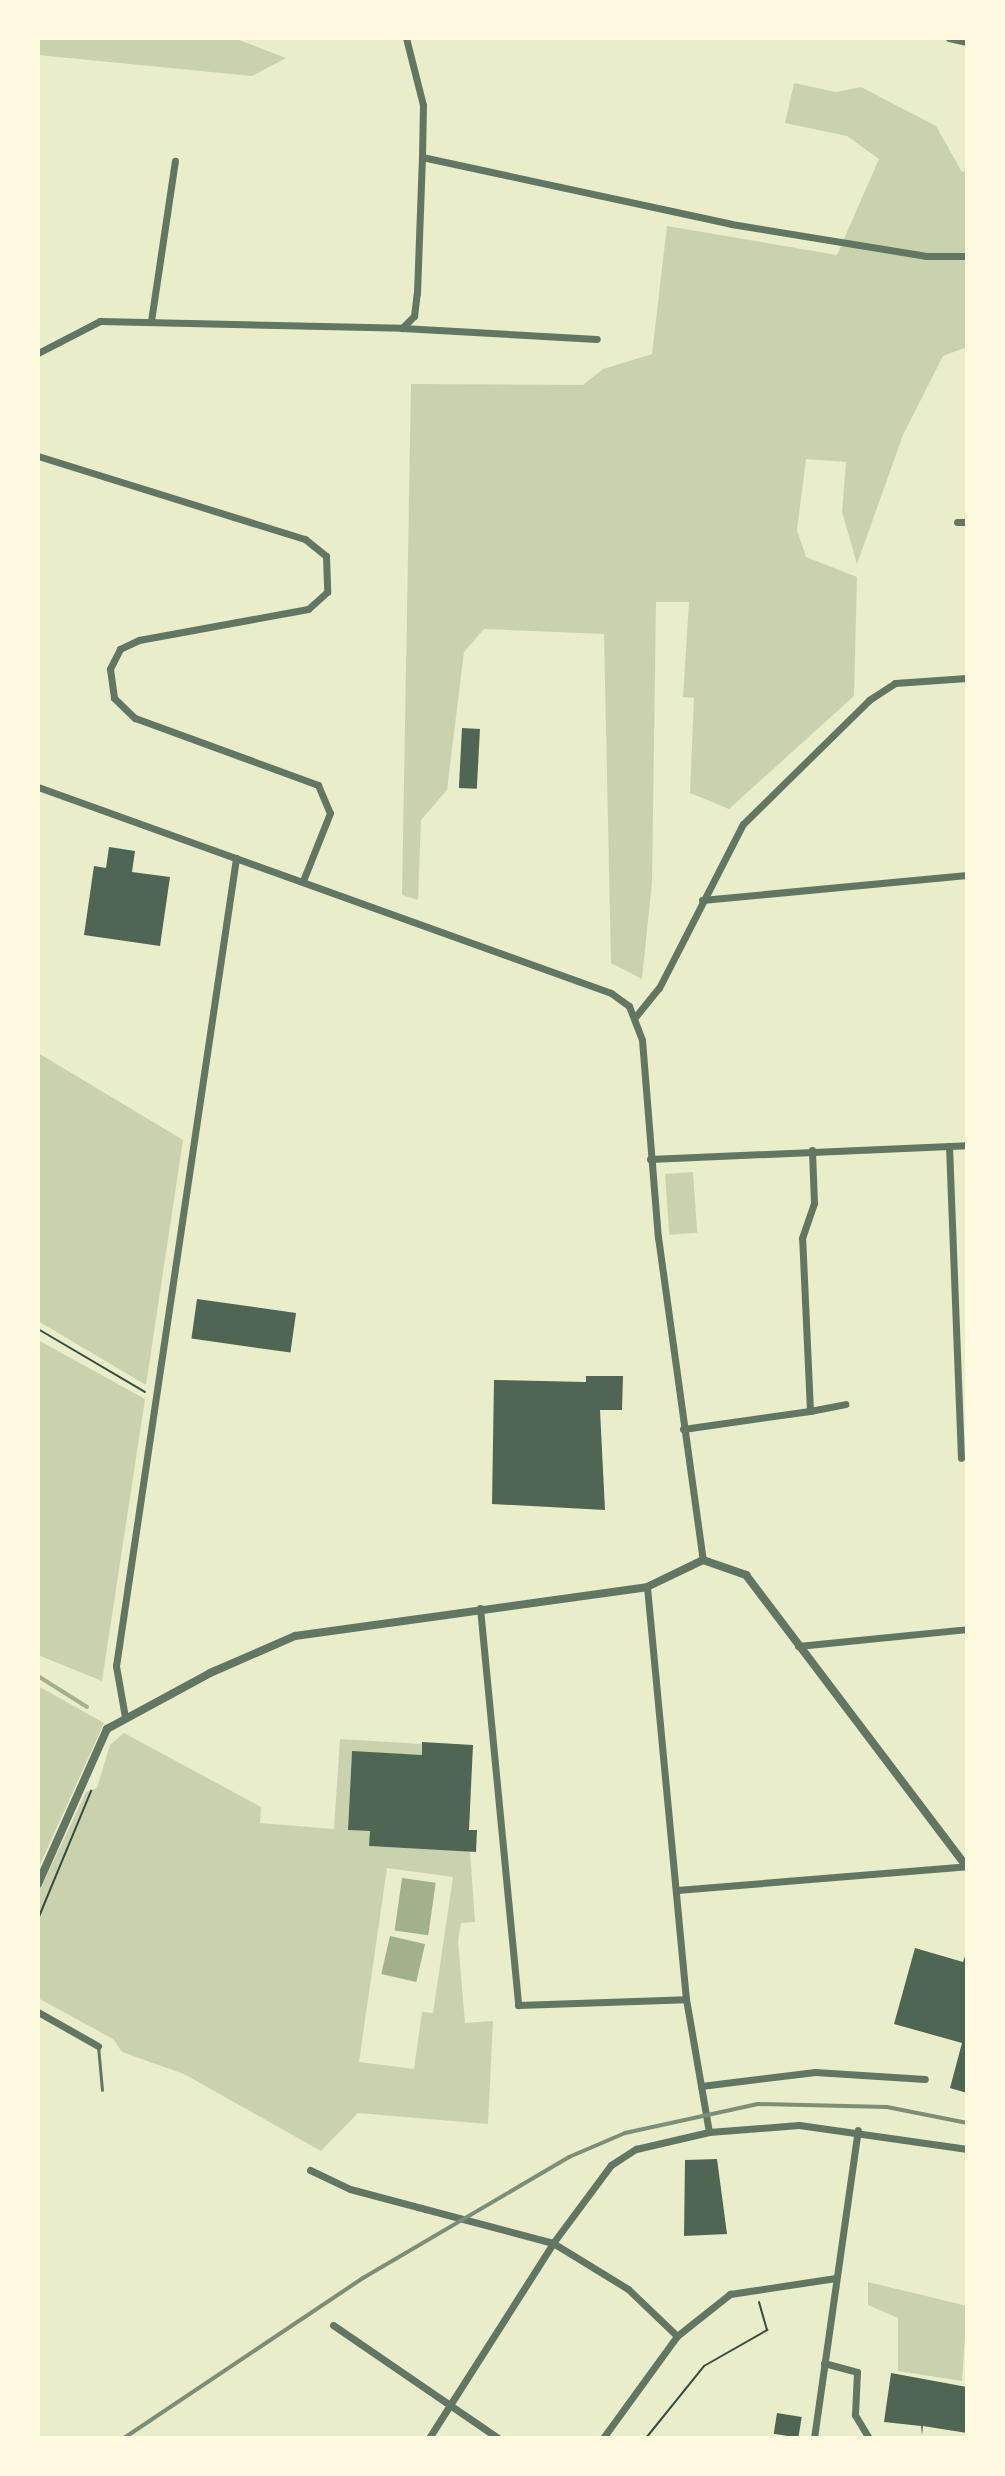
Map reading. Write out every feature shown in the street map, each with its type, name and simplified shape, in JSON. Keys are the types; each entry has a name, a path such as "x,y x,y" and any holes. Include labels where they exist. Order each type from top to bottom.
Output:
{"street":[{"path":"402,328 414,316 423,105 406,38"},
{"path":"949,38 967,42"},
{"path":"422,157 731,224 926,256 967,256"},
{"path":"151,321 175,161"},
{"path":"38,353 100,321 402,328 597,339"},
{"path":"38,456 305,539 326,556 327,592 308,609 139,640 120,649 110,669 114,698 135,718 318,785 330,813 303,881"},
{"path":"957,522 967,522"},
{"path":"636,1016 659,988 743,824 895,683 967,678"},
{"path":"38,787 611,993 636,1016 683,1429 703,1560"},
{"path":"125,1717 116,1666 153,1396 236,858"},
{"path":"702,900 967,875"},
{"path":"650,1159 967,1145"},
{"path":"949,1146 963,1429 961,1458"},
{"path":"810,1411 802,1238 814,1203 812,1150"},
{"path":"683,1429 845,1404"},
{"path":"38,1884 89,1763 107,1729 125,1717 295,1636 647,1587 703,1560 746,1575 967,1866"},
{"path":"647,1587 686,1999 709,2132"},
{"path":"480,1608 518,2005 686,1999"},
{"path":"797,1646 967,1629"},
{"path":"677,1890 967,1866"},
{"path":"38,2012 98,2046"},
{"path":"701,2086 815,2072 925,2079"},
{"path":"814,2438 858,2130"},
{"path":"429,2438 453,2405 553,2243 611,2165 636,2149 709,2132 858,2130 967,2149"},
{"path":"310,2170 350,2189 553,2243 628,2289 677,2336"},
{"path":"603,2438 677,2336 730,2294 754,2287 836,2278"},
{"path":"333,2325 498,2438"},
{"path":"824,2363 857,2372 855,2415 869,2438"}],"lane":[{"path":"98,2046 102,2090"}],"path":[{"path":"38,1329 153,1396"},
{"path":"38,1919 91,1794 89,1763"},
{"path":"646,2438 704,2366 767,2330 754,2287"}],"shaded area":[{"path":"38,38 234,38 286,58 252,76 38,55"},
{"path":"794,83 836,92 861,87 936,126 962,172 967,170 967,347 943,356 903,435 857,564 842,512 846,462 806,459 797,530 806,557 857,577 854,696 729,809 690,793 694,698 683,697 689,602 656,602 652,882 642,979 611,963 604,634 484,629 464,652 447,790 421,820 418,900 402,895 411,384 583,385 603,369 652,354 667,226 837,255 879,159 847,136 785,123"},
{"path":"38,1053 183,1140 146,1385 38,1321"},
{"path":"693,1172 697,1233 669,1235 665,1174"},
{"path":"38,1340 145,1399 102,1681 38,1655"},
{"path":"38,1686 104,1723 38,1869"},
{"path":"124,1733 261,1807 260,1823 334,1829 340,1739 422,1744 422,1755 352,1752 348,1830 370,1831 370,1846 470,1851 475,1922 461,1923 458,1941 465,2023 493,2021 488,2124 358,2113 321,2151 184,2074 122,2052 113,2039 38,1998 38,1894 86,1792 97,1788 110,1745","holes":["387,1868 453,1877 433,2013 422,2012 414,2069 359,2062"]},
{"path":"402,1878 436,1883 428,1935 395,1930"},
{"path":"390,1936 425,1944 416,1982 381,1974"},
{"path":"868,2282 967,2306 962,2381 898,2371 898,2318 868,2305"}],"building":[{"path":"462,728 480,729 477,789 459,788"},
{"path":"109,847 135,851 132,872 170,877 160,946 84,935 94,866 106,868"},
{"path":"197,1299 296,1313 290,1353 191,1339"},
{"path":"586,1376 623,1376 622,1410 600,1410 605,1510 492,1504 494,1380 586,1382"},
{"path":"422,1742 473,1745 469,1830 477,1830 476,1852 369,1846 370,1831 348,1830 352,1751 422,1755"},
{"path":"915,1948 963,1962 967,1950 967,2093 950,2088 962,2043 894,2024"},
{"path":"717,2159 727,2234 684,2236 685,2160"},
{"path":"891,2373 967,2387 967,2433 923,2426 922,2435 921,2426 884,2422"},
{"path":"777,2413 802,2417 798,2438 774,2434"}],"waterway":[{"path":"38,1676 87,1707"}],"railway":[{"path":"124,2438 363,2278 569,2157 625,2133 758,2104 887,2107 967,2123"}]}
